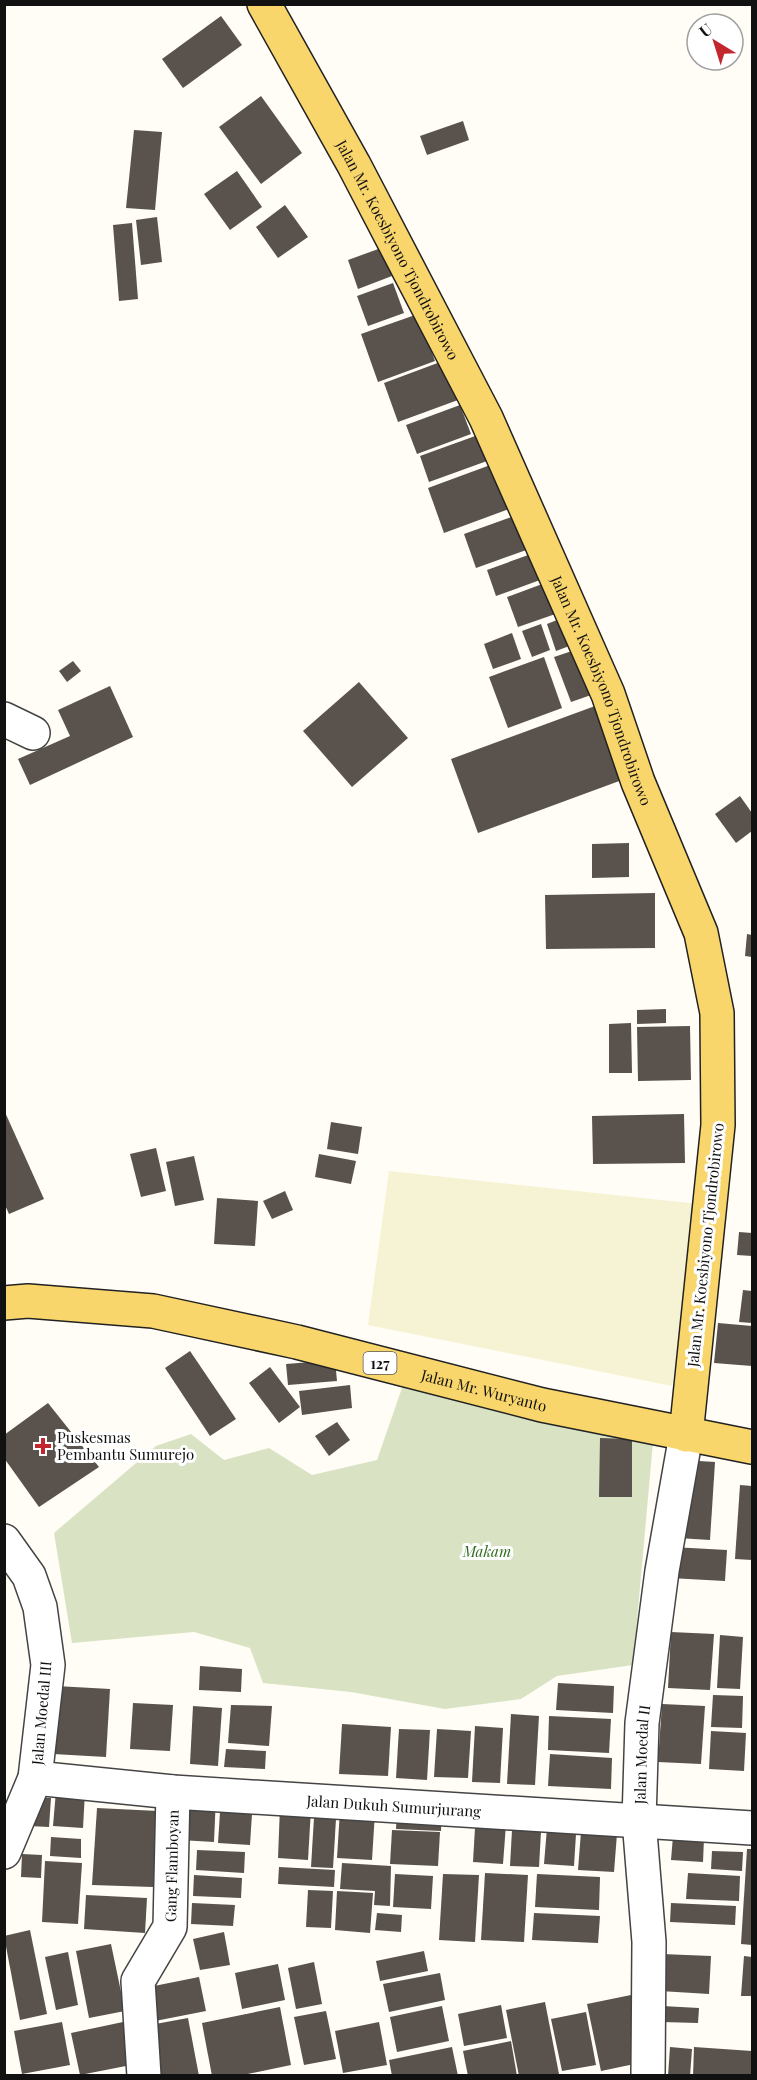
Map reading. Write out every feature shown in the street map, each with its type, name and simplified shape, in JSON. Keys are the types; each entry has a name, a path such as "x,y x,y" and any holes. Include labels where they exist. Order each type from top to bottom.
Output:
{"main road":[{"name":"Jalan Mr. Koesbiyono Tjondrobirowo","path":"264,4 354,165 486,418 608,694 638,782 701,933 717,1012 718,1125 686,1435"},
{"name":"Jalan Mr. Wuryanto","path":"4,1303 28,1301 153,1311 297,1342 543,1405 753,1447"}],"street":[{"name":"Jalan Moedal II","path":"648,2076 649,1942 639,1820 642,1723 662,1571 686,1435"},
{"name":"Jalan Moedal III","path":"4,1541 29,1576 42,1619 48,1665 35,1778 4,1852"},
{"name":"Jalan Dukuh Sumurjurang","path":"35,1778 173,1792 753,1828"},
{"name":"Gang Flamboyan","path":"144,2076 138,1981 170,1927 173,1792"}],"shaded area":[{"path":"389,1171 699,1204 672,1386 368,1325"}],"green space":[{"name":"Makam","path":"403,1385 653,1442 633,1665 557,1676 521,1699 445,1709 351,1692 263,1683 250,1648 194,1632 72,1643 54,1533 156,1446 191,1434 224,1460 269,1448 312,1475 377,1460"}],"building":[{"path":"221,16 242,45 183,88 162,59"},
{"path":"261,96 302,153 261,184 219,127"},
{"path":"463,121 469,140 427,155 420,136"},
{"path":"134,130 162,132 155,210 126,208"},
{"path":"237,171 262,207 230,230 204,194"},
{"path":"285,205 308,237 278,258 256,227"},
{"path":"157,217 162,262 141,265 136,220"},
{"path":"132,223 138,299 119,301 113,225"},
{"path":"381,248 392,276 358,289 348,260"},
{"path":"393,283 404,313 368,326 357,296"},
{"path":"418,314 435,361 378,382 361,334"},
{"path":"443,361 458,400 398,422 384,383"},
{"path":"460,405 471,434 417,454 406,425"},
{"path":"478,435 487,461 429,482 420,456"},
{"path":"493,464 509,509 444,533 428,488"},
{"path":"520,514 532,548 476,568 464,534"},
{"path":"531,554 540,580 496,596 487,570"},
{"path":"553,580 564,611 518,627 507,597"},
{"path":"562,618 572,645 556,651 547,624"},
{"path":"541,624 550,650 532,657 522,631"},
{"path":"512,633 521,659 493,669 484,644"},
{"path":"578,649 594,694 571,702 554,657"},
{"path":"544,657 562,708 508,728 489,677"},
{"path":"73,661 81,671 67,682 59,671"},
{"path":"359,682 408,738 352,787 303,731"},
{"path":"110,686 133,737 30,785 18,759 70,736 58,710"},
{"path":"595,706 622,780 478,833 451,759"},
{"path":"740,796 752,813 752,831 736,843 715,814"},
{"path":"629,843 629,877 592,878 592,844"},
{"path":"655,893 655,948 546,949 545,895"},
{"path":"747,934 752,935 752,957 745,956"},
{"path":"666,1009 666,1023 637,1024 637,1010"},
{"path":"631,1023 632,1073 609,1073 609,1024"},
{"path":"690,1026 691,1080 638,1081 637,1027"},
{"path":"4,1110 44,1199 9,1214 4,1203"},
{"path":"684,1114 685,1163 593,1164 592,1116"},
{"path":"331,1122 362,1127 358,1154 327,1149"},
{"path":"156,1148 166,1191 141,1197 130,1154"},
{"path":"319,1154 356,1161 351,1184 315,1177"},
{"path":"194,1156 204,1200 175,1206 166,1162"},
{"path":"285,1191 293,1210 272,1219 263,1201"},
{"path":"217,1198 258,1201 255,1246 214,1244"},
{"path":"739,1232 752,1233 752,1256 737,1255"},
{"path":"743,1290 752,1291 752,1323 739,1322"},
{"path":"718,1323 752,1326 752,1366 714,1363"},
{"path":"190,1351 236,1419 210,1436 165,1368"},
{"path":"335,1360 337,1381 288,1385 286,1364"},
{"path":"270,1367 300,1407 279,1423 249,1383"},
{"path":"350,1385 352,1408 302,1415 299,1391"},
{"name":"Puskesmas Pembantu Sumurejo","path":"48,1403 99,1467 39,1507 4,1458 4,1435"},
{"path":"337,1422 350,1440 329,1456 315,1436"},
{"path":"600,1438 632,1439 632,1497 599,1497"},
{"path":"683,1460 715,1462 710,1540 678,1538"},
{"path":"740,1485 752,1486 752,1560 735,1559"},
{"path":"672,1547 727,1550 725,1581 670,1578"},
{"path":"671,1632 714,1634 710,1690 668,1688"},
{"path":"720,1635 743,1637 740,1689 717,1688"},
{"path":"200,1666 242,1669 241,1692 199,1690"},
{"path":"558,1683 614,1686 613,1713 556,1710"},
{"path":"56,1686 110,1689 106,1757 53,1754"},
{"path":"713,1695 743,1696 742,1728 711,1727"},
{"path":"133,1703 173,1705 170,1751 130,1749"},
{"path":"662,1704 705,1706 701,1764 658,1762"},
{"path":"231,1705 272,1706 269,1746 228,1743"},
{"path":"193,1706 222,1708 218,1766 190,1764"},
{"path":"511,1714 539,1716 535,1785 507,1784"},
{"path":"549,1716 611,1719 609,1753 548,1750"},
{"path":"342,1724 391,1727 388,1776 339,1774"},
{"path":"475,1726 503,1728 500,1783 472,1782"},
{"path":"399,1729 430,1730 427,1780 396,1778"},
{"path":"437,1729 471,1731 468,1778 434,1777"},
{"path":"711,1731 746,1733 744,1771 709,1769"},
{"path":"226,1749 266,1751 265,1769 224,1767"},
{"path":"550,1754 612,1758 611,1789 548,1786"},
{"path":"56,1791 85,1792 83,1828 53,1826"},
{"path":"182,1795 216,1796 214,1842 180,1840"},
{"path":"31,1797 51,1798 49,1827 29,1826"},
{"path":"221,1797 253,1798 250,1845 218,1843"},
{"path":"315,1801 337,1803 333,1868 311,1867"},
{"path":"280,1807 311,1809 308,1860 278,1858"},
{"path":"397,1807 442,1809 441,1831 396,1829"},
{"path":"97,1808 158,1811 153,1887 92,1885"},
{"path":"340,1810 375,1812 372,1860 337,1858"},
{"path":"476,1810 507,1811 503,1864 473,1862"},
{"path":"513,1812 542,1814 539,1867 510,1866"},
{"path":"548,1816 577,1818 574,1866 544,1864"},
{"path":"582,1819 618,1821 614,1872 578,1870"},
{"path":"392,1830 440,1832 438,1866 390,1864"},
{"path":"673,1836 704,1838 703,1862 671,1860"},
{"path":"51,1837 81,1839 81,1858 50,1856"},
{"path":"747,1849 752,1849 752,1945 741,1944"},
{"path":"197,1850 245,1852 244,1873 196,1870"},
{"path":"712,1851 743,1852 742,1871 711,1869"},
{"path":"22,1854 42,1855 41,1878 21,1877"},
{"path":"45,1861 82,1863 78,1924 42,1922"},
{"path":"342,1863 391,1866 390,1906 374,1905 375,1891 340,1889"},
{"path":"279,1867 335,1870 334,1887 278,1884"},
{"path":"485,1873 528,1875 524,1942 481,1940"},
{"path":"688,1873 740,1876 739,1901 686,1899"},
{"path":"395,1874 433,1876 431,1909 393,1907"},
{"path":"443,1874 479,1875 475,1942 439,1940"},
{"path":"537,1874 600,1877 599,1910 535,1907"},
{"path":"194,1875 242,1878 241,1898 193,1896"},
{"path":"308,1890 333,1891 331,1928 306,1927"},
{"path":"337,1891 373,1893 370,1933 335,1930"},
{"path":"86,1895 147,1898 145,1933 84,1929"},
{"path":"192,1903 235,1905 233,1926 191,1924"},
{"path":"671,1903 736,1906 735,1925 670,1922"},
{"path":"377,1913 402,1915 401,1932 375,1930"},
{"path":"534,1913 600,1916 598,1943 532,1940"},
{"path":"30,1930 47,2014 20,2020 4,1936"},
{"path":"224,1932 230,1965 200,1970 193,1939"},
{"path":"111,1944 125,2011 89,2018 76,1951"},
{"path":"424,1951 428,1971 380,1981 376,1961"},
{"path":"68,1952 78,2005 56,2010 45,1957"},
{"path":"662,1954 711,1956 709,1994 660,1991"},
{"path":"744,1956 752,1957 752,1996 741,1996"},
{"path":"314,1962 322,2004 296,2009 288,1968"},
{"path":"278,1964 285,2000 242,2009 235,1973"},
{"path":"440,1973 445,2000 389,2012 383,1984"},
{"path":"199,1977 206,2011 150,2022 144,1988"},
{"path":"631,1995 644,2062 601,2071 587,2004"},
{"path":"545,2002 559,2074 519,2076 506,2010"},
{"path":"501,2005 507,2038 464,2046 458,2014"},
{"path":"442,2006 449,2041 397,2052 390,2017"},
{"path":"662,2006 699,2008 698,2023 662,2022"},
{"path":"280,2007 291,2065 238,2076 212,2076 202,2023"},
{"path":"326,2011 336,2059 304,2065 294,2017"},
{"path":"586,2012 596,2065 562,2071 551,2019"},
{"path":"188,2018 199,2076 160,2076 150,2025"},
{"path":"62,2022 70,2065 22,2074 14,2031"},
{"path":"123,2022 131,2065 80,2075 71,2033"},
{"path":"379,2022 387,2065 343,2073 335,2031"},
{"path":"511,2041 517,2076 468,2076 463,2051"},
{"path":"452,2047 458,2076 392,2076 389,2060"},
{"path":"670,2047 692,2049 690,2076 668,2076"},
{"path":"694,2047 752,2051 752,2076 693,2076"}],"place":[{"name":"Puskesmas Pembantu Sumurejo","path":"43,1446"}]}
